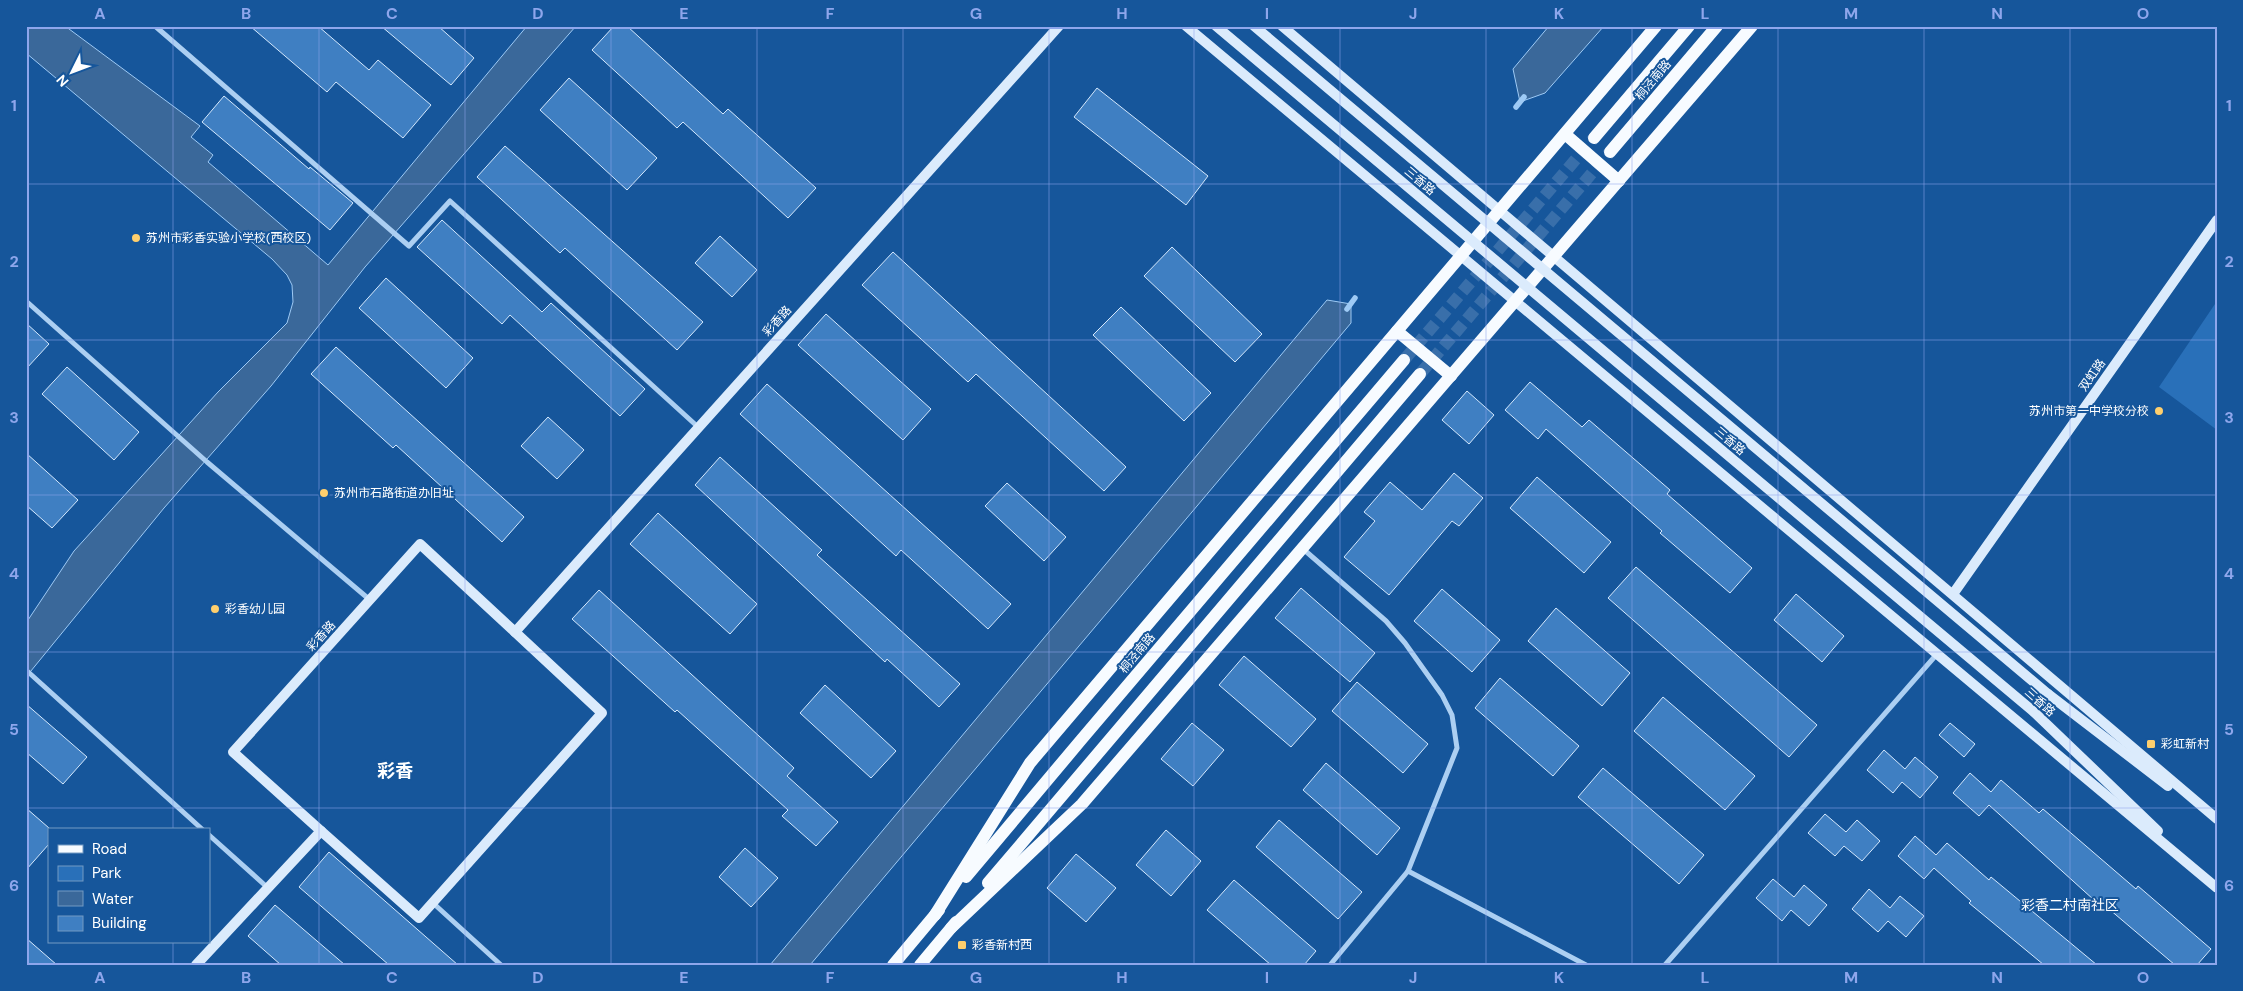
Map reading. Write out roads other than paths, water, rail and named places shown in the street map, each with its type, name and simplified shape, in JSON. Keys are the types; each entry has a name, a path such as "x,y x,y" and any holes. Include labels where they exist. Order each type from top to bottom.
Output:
{"main road":[{"name":"彩香路","path":"515,632 1058,26"},
{"path":"1186,26 2217,888"},
{"name":"三香路","path":"1216,26 2034,712 2217,888"},
{"name":"三香路","path":"1254,26 2048,694 2217,821"},
{"path":"1282,26 1953,594 2217,821"},
{"path":"935,915 1030,763 1656,26"},
{"name":"桐泾南路","path":"1594,138 1689,26"},
{"name":"桐泾南路","path":"1610,152 1717,26"},
{"path":"951,928 1082,804 1752,26"},
{"path":"1565,134 1619,181"},
{"name":"双虹路","path":"1953,594 2217,220"},
{"path":"1397,331 1451,376"},
{"name":"桐泾南路","path":"893,965 1081,740 1404,360"},
{"path":"920,965 1097,753 1420,374"},
{"name":"彩香路","path":"420,544 602,713 419,918 320,832 233,752 370,600 420,544"},
{"path":"196,965 320,832"}],"street":[{"path":"155,26 409,246 450,201 698,428"},
{"path":"26,301 207,462 370,600"},
{"path":"1302,548 1386,621 1426,671 1442,695 1452,715 1457,748 1408,871 1330,965"},
{"path":"1665,965 1937,654"},
{"path":"26,670 201,828"},
{"path":"210,836 268,888"},
{"path":"1408,871 1586,965"},
{"path":"433,903 501,965"}],"water":[{"path":"26,26 65,26 200,126 191,137 213,155 208,162 328,265 527,26 576,26 365,267 271,386 164,508 26,677 26,623 74,551 218,392 287,323 293,302 292,285 287,275 272,259 26,53"},
{"path":"1549,26 1604,26 1545,93 1520,102 1513,69"},
{"path":"1327,300 1351,304 1351,323 810,965 770,965"}],"waterway":[{"path":"1516,107 1524,97"},
{"path":"1347,309 1355,298"}],"tunnel":[{"path":"1404,360 1594,138"},
{"path":"1420,374 1610,152"}],"place":[{"name":"苏州市彩香实验小学校(西校区)","path":"136,238"},
{"name":"苏州市第一中学校分校","path":"2159,411"},
{"name":"苏州市石路街道办旧址","path":"324,493"},
{"name":"彩香幼儿园","path":"215,609"},
{"name":"彩虹新村","path":"2151,744"},
{"name":"彩香新村西","path":"962,945"}],"district":[{"name":"彩香","path":"395,771"},
{"name":"彩香二村南社区","path":"2070,905"}]}
